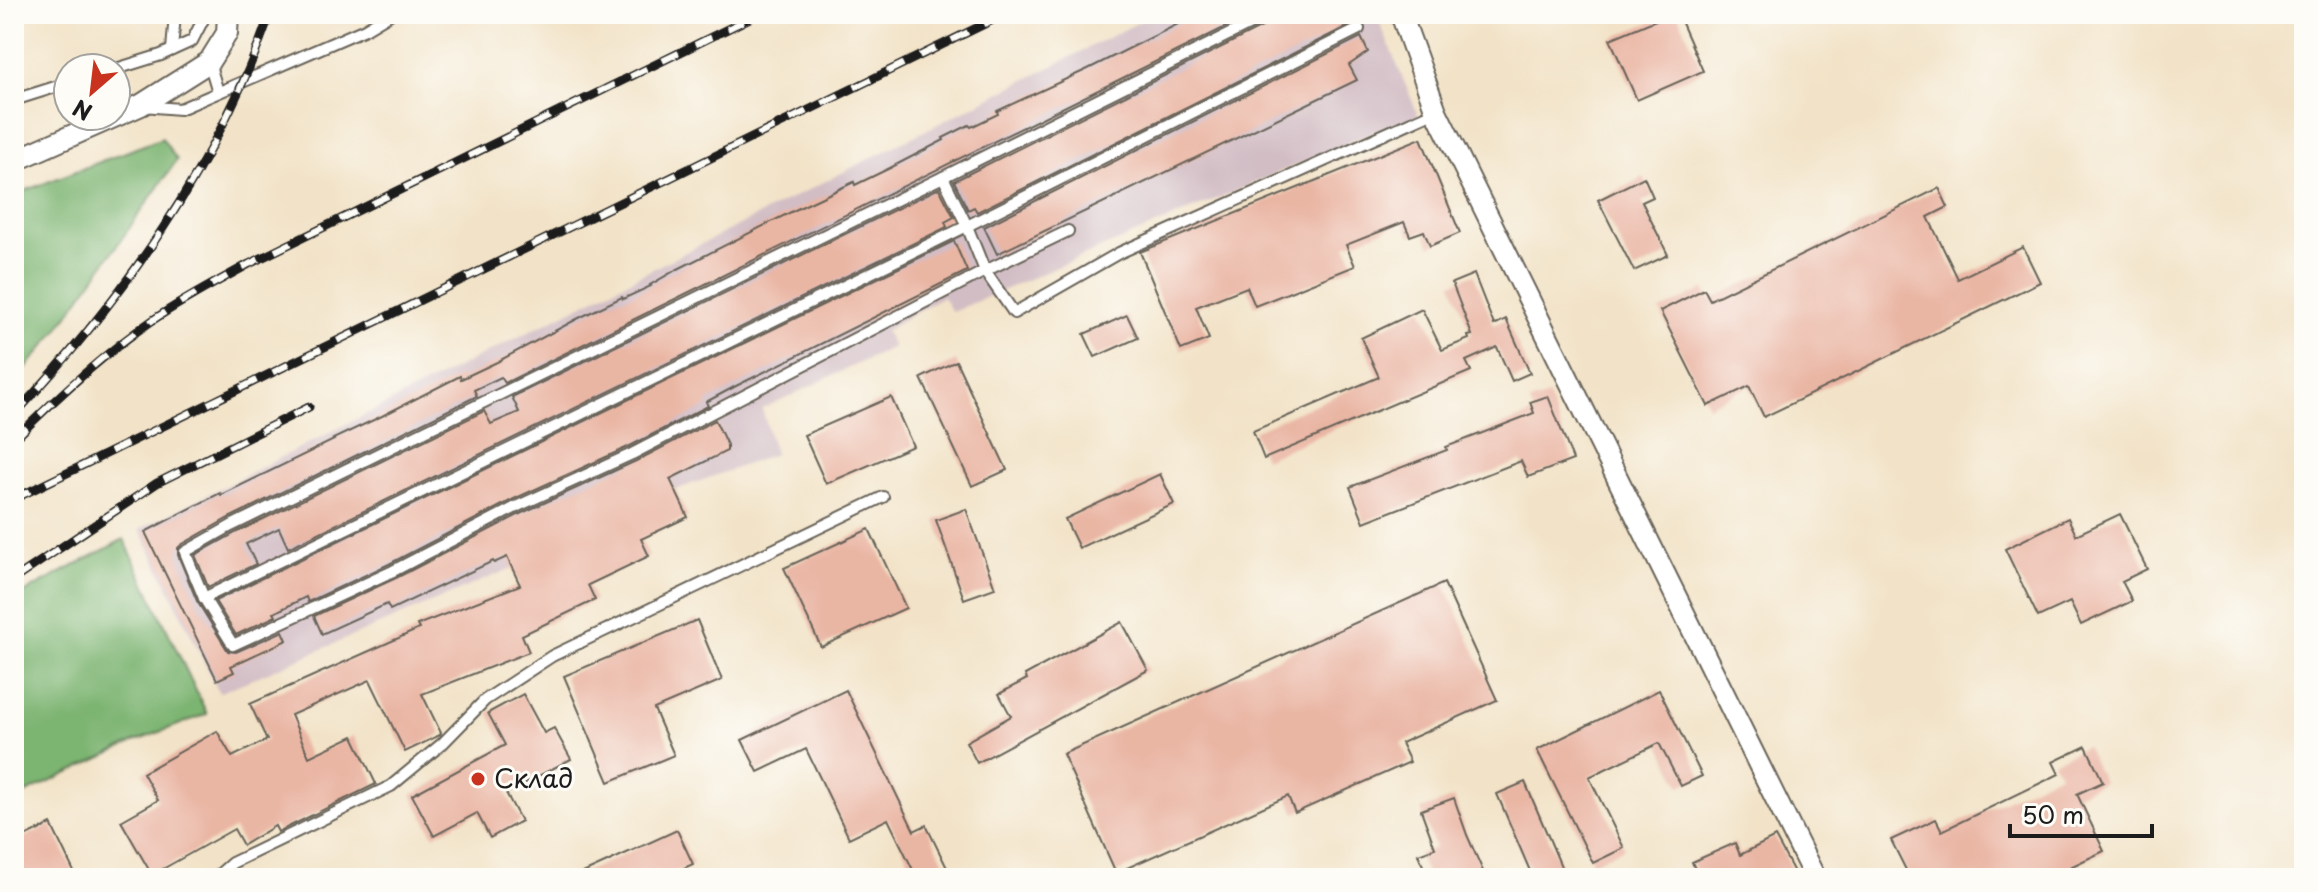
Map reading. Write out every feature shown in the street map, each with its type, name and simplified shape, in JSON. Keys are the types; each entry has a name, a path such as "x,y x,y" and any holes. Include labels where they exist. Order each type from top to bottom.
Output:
{"street":[{"path":"14,161 141,105 209,62 227,33 228,14"},
{"path":"1401,14 1436,111 1815,878"}],"lane":[{"path":"172,50 175,14"},
{"path":"132,64 192,41 206,14"},
{"path":"141,105 180,109 365,29 390,14"},
{"path":"1068,231 632,454 233,645 204,598 185,552 231,526 1270,14"},
{"path":"204,598 967,226 1359,29"},
{"path":"209,62 218,92"},
{"path":"14,100 52,88"},
{"path":"943,177 985,271 1014,313 1119,253 1436,111"},
{"path":"215,878 232,863 391,786 443,743 485,700 552,656 883,497"}],"shaded area":[{"path":"1155,14 1376,14 1419,117 1385,127 952,312 943,297 885,331 893,347 762,409 775,454 675,490 512,568 219,693 140,529"}],"green space":[{"path":"162,138 177,160 54,335 14,382 14,195"},
{"path":"124,539 207,714 134,742 14,799 14,598"}],"building":[{"path":"1198,14 1252,14 505,383 501,377 474,390 477,396 227,519 181,545 178,555 197,601 228,651 236,652 283,631 287,640 231,666 234,672 217,680 145,532 460,376 461,379 497,362 801,207 890,168 969,125 971,127 998,114 997,111"},
{"path":"1278,14 1350,14 1354,23 977,212 974,207 968,210 954,181 1274,21"},
{"path":"1670,14 1678,14 1703,71 1637,100 1610,39"},
{"path":"1361,37 1368,52 1349,65 1357,80 997,254 984,227"},
{"path":"1421,138 1460,233 1430,246 1424,231 1410,236 1404,222 1346,245 1355,266 1255,306 1247,287 1196,307 1209,339 1181,350 1140,252"},
{"path":"1644,177 1653,197 1642,202 1668,255 1634,271 1598,200"},
{"path":"939,188 954,217 945,222 947,227 288,548 279,528 246,544 256,564 208,587 195,555 235,533 484,411 491,424 519,412 512,397"},
{"path":"1939,188 1948,207 1928,217 1958,279 2023,247 2040,282 1764,417 1749,386 1708,406 1660,311 1704,289 1710,300"},
{"path":"954,241 967,271 736,386 706,402 708,406 628,447 514,499 389,564 308,602 306,597 236,635 215,601"},
{"path":"1474,274 1494,325 1506,319 1530,373 1512,381 1497,347 1466,361 1471,371 1264,459 1253,431 1379,377 1361,338 1422,309 1442,350 1469,339 1468,336 1472,335 1452,283"},
{"path":"1127,315 1138,338 1095,357 1084,334"},
{"path":"956,361 1007,470 972,486 921,378"},
{"path":"1548,396 1573,460 1528,477 1521,461 1364,522 1350,487 1534,413 1530,402"},
{"path":"891,397 913,446 826,484 804,435"},
{"path":"715,420 727,451 670,479 688,517 641,539 649,556 588,585 595,600 522,635 529,652 422,694 440,735 405,752 370,680 291,715 309,757 353,736 376,784 278,832 275,826 243,845 234,829 152,875 121,821 158,800 143,773 217,731 232,757 267,740 250,704 419,629 417,625 520,585 507,557 390,610 387,604 322,634 314,616"},
{"path":"1160,474 1174,504 1079,548 1065,519"},
{"path":"966,509 995,588 964,599 936,520"},
{"path":"2120,514 2147,569 2122,581 2132,601 2081,625 2070,602 2038,617 2005,549 2068,518 2076,535"},
{"path":"869,529 906,608 821,647 784,568"},
{"path":"1444,583 1497,700 1401,743 1410,762 1295,813 1288,796 1116,873 1063,754"},
{"path":"697,620 722,680 654,709 674,755 609,782 564,676"},
{"path":"1122,622 1148,670 977,763 966,742 1011,716 999,694 1027,679 1025,675"},
{"path":"846,690 914,831 926,825 952,878 917,878 888,819 849,838 806,749 758,772 742,740"},
{"path":"1659,690 1702,776 1681,786 1659,743 1589,777 1624,848 1593,863 1537,750"},
{"path":"523,694 544,733 554,728 571,759 506,793 521,821 490,838 477,813 434,836 412,795 505,745 488,713"},
{"path":"2086,746 2103,782 2077,794 2104,851 2047,878 1910,878 1891,840 1936,819 1942,831 2059,774 2053,762"},
{"path":"1525,782 1566,878 1533,878 1497,794"},
{"path":"1454,798 1486,878 1428,878 1418,854 1435,848 1421,810"},
{"path":"51,824 77,878 14,878 14,842"},
{"path":"677,830 693,864 662,878 572,878"},
{"path":"1775,837 1794,872 1783,878 1767,878 1764,871 1749,878 1699,878 1692,862 1735,843 1740,855"}],"railway":[{"path":"14,415 93,324 163,228 223,125 270,14"},
{"path":"14,440 116,347 201,291 249,264 758,14"},
{"path":"14,499 1005,14"},
{"path":"14,579 157,483 309,407"}],"place":[{"name":"Склад","path":"478,779"}]}
